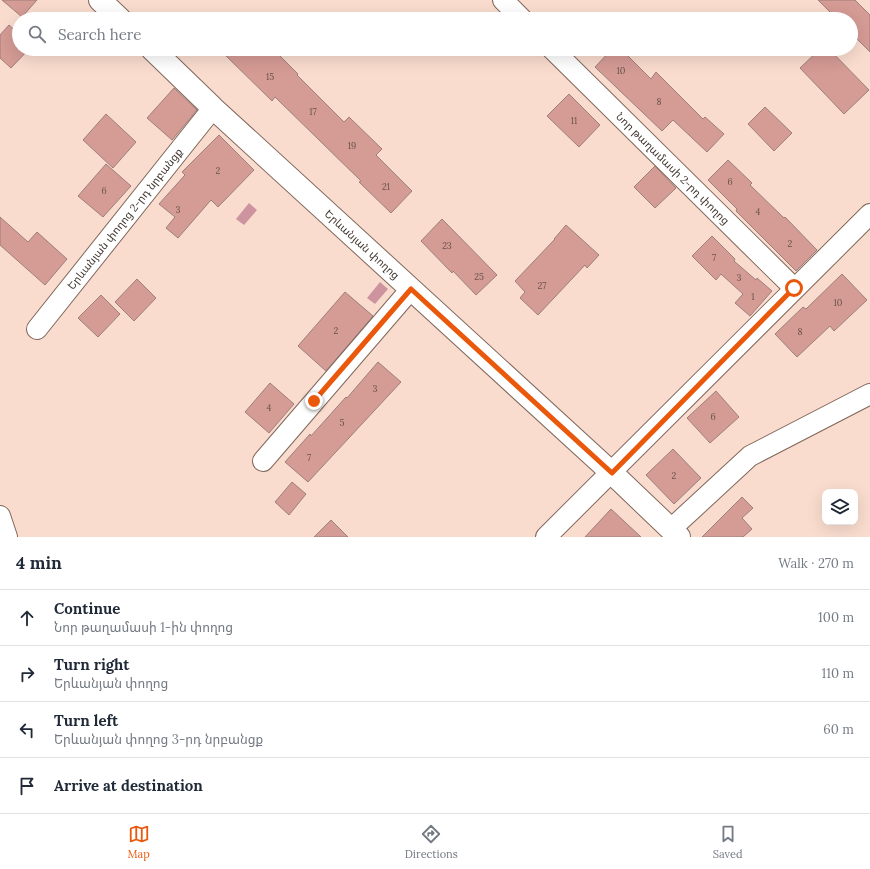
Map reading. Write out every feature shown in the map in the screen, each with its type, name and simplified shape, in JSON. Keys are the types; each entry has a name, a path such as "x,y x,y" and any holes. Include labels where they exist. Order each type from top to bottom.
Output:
{"main road":[{"path":"100,0 113,12"},
{"name":"Երևանյան փողոց","path":"159,56 213,108 612,473 675,533"}],"street":[{"path":"503,0 515,12"},
{"name":"Նոր թաղամասի 2-րդ փողոց","path":"559,56 794,288"},
{"name":"Երևանյան փողոց 2-րդ նրբանցք","path":"37,329 213,108"},
{"path":"546,537 612,473 794,288 870,214"},
{"path":"263,461 411,289"},
{"path":"675,533 750,456 870,394"},
{"path":"0,516 7,537"}],"shaded area":[{"path":"249,203 257,210 244,225 236,219"},
{"path":"380,282 388,289 375,304 367,298"}],"building":[{"path":"2,0 37,0 26,12 16,12"},
{"path":"818,0 855,0 870,15 870,52 858,40 858,12 830,12"},
{"path":"9,25 12,28 12,56 22,56 11,68 0,58 0,35"},
{"path":"226,56 280,56 344,122 349,117 382,149 376,155 412,191 391,213 359,182 361,181 275,97 272,101"},
{"path":"605,56 628,56 651,79 656,72 703,119 705,117 724,134 707,152 673,120 662,131 595,67"},
{"path":"813,56 836,56 869,90 844,114 800,68"},
{"path":"174,88 197,110 172,140 147,118"},
{"path":"569,94 600,125 579,147 547,116"},
{"path":"765,107 792,133 774,151 748,124"},
{"path":"106,114 136,142 113,168 83,140"},
{"path":"219,135 254,170 218,207 211,200 178,238 166,228 175,217 159,204 185,175 182,172"},
{"path":"728,160 752,183 750,185 784,218 785,217 817,250 796,271 736,211 737,209 708,180"},
{"path":"106,164 131,186 103,217 78,196"},
{"path":"655,166 676,188 655,208 634,187"},
{"path":"0,217 28,242 37,232 67,259 45,285 0,245"},
{"path":"442,219 497,275 476,295 421,241"},
{"path":"566,225 599,255 587,268 585,265 538,315 520,298 525,292 515,281 555,239"},
{"path":"712,236 735,259 734,261 756,280 757,278 772,291 750,316 735,303 743,294 721,274 716,280 692,256"},
{"path":"842,274 867,300 834,331 830,326 797,357 775,334 803,307 806,309"},
{"path":"137,279 156,298 134,321 115,302"},
{"path":"345,292 373,316 326,371 298,346"},
{"path":"101,295 120,314 98,337 78,318"},
{"path":"378,362 401,382 308,482 285,462 310,434 311,436 346,397 347,398"},
{"path":"270,383 294,404 269,433 245,412"},
{"path":"716,391 739,417 710,443 687,418"},
{"path":"673,449 701,478 674,504 646,475"},
{"path":"292,482 306,494 289,515 275,502"},
{"path":"742,497 753,508 742,518 752,529 743,537 702,537"},
{"path":"611,509 641,537 585,537"},
{"path":"331,520 348,537 314,537"}],"route":[{"path":"314,401 411,289 612,473 794,288"}]}
